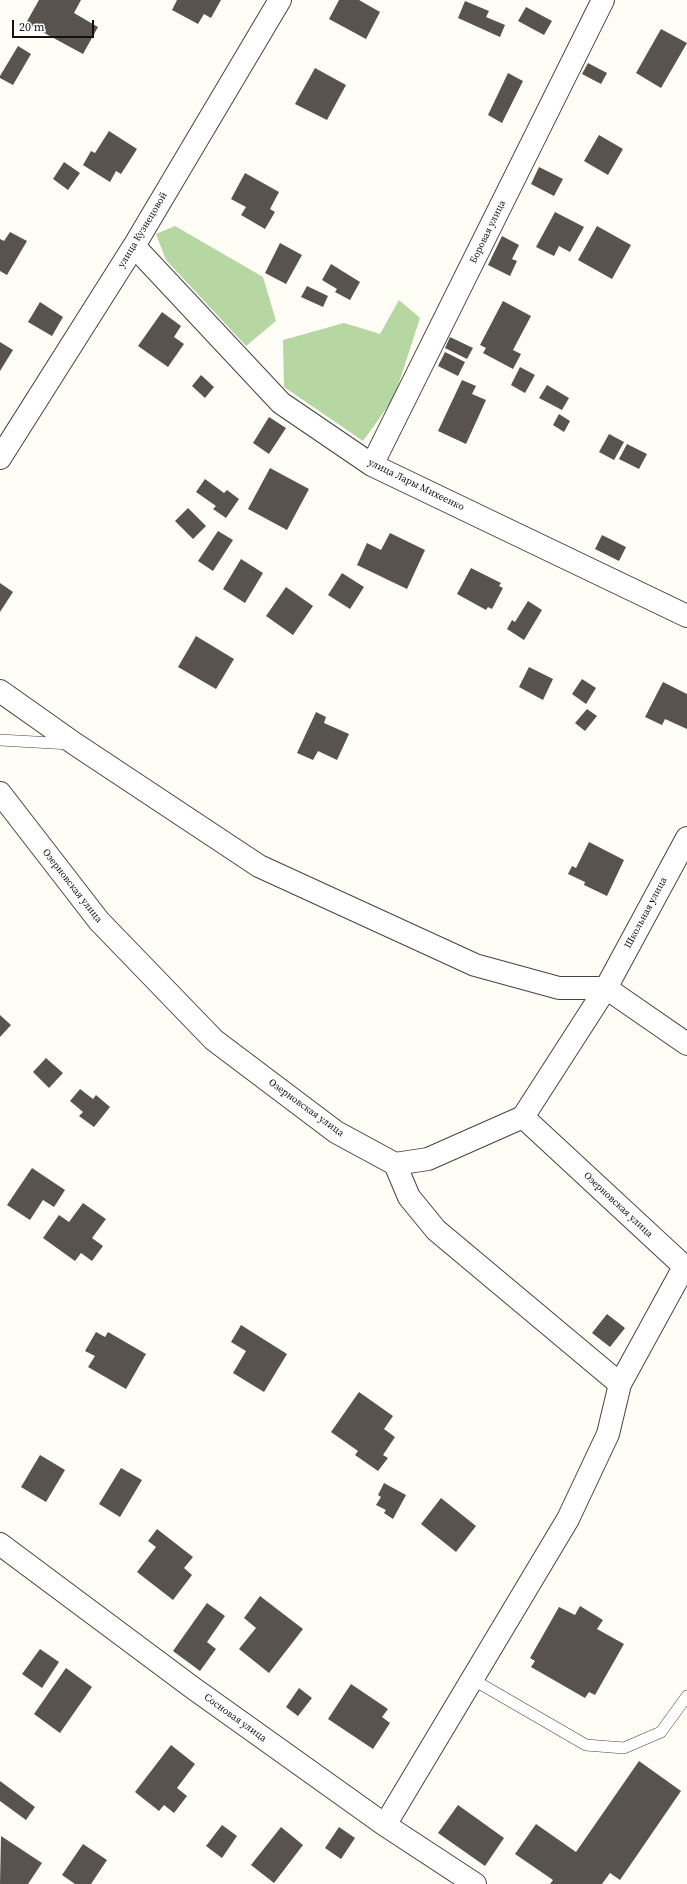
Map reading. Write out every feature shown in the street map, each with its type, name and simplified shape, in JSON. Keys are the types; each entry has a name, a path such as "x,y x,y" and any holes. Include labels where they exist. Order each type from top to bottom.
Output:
{"street":[{"name":"улица Кузнецовой","path":"0,458 134,246 280,0"},
{"name":"Боровая улица","path":"372,465 603,0"},
{"name":"улица Лары Михеенко","path":"134,246 281,403 372,465 687,616"},
{"path":"0,691 74,744 259,866 475,965 558,988 606,988 687,1044"},
{"name":"Озерновская улица","path":"0,793 99,921 214,1040 336,1132 395,1164"},
{"name":"Школьная улица","path":"523,1117 606,988 687,838"},
{"path":"523,1117 428,1159 395,1164 409,1197 436,1230 620,1384"},
{"name":"Озерновская улица","path":"523,1117 685,1268"},
{"path":"384,1826 568,1520 608,1434 620,1384 685,1268"},
{"name":"Сосновая улица","path":"0,1544 193,1688 384,1826 475,1884"}],"lane":[{"path":"0,740 74,744"},
{"path":"472,1679 586,1745 624,1748 661,1732 687,1696"}],"green space":[{"path":"175,226 263,277 276,321 246,346 166,260 156,234"},
{"path":"399,300 420,318 394,398 363,441 284,387 283,340 344,323 380,334"}],"building":[{"path":"39,0 81,0 74,13 98,27 83,54 26,23"},
{"path":"177,0 221,0 211,18 204,14 198,24 172,10"},
{"path":"339,0 359,0 380,12 366,39 329,19"},
{"path":"465,1 489,11 486,17 505,25 500,37 458,18"},
{"path":"526,7 552,21 544,35 518,21"},
{"path":"661,29 687,43 661,88 636,73"},
{"path":"18,46 31,54 13,85 0,78 0,76"},
{"path":"588,63 607,73 601,84 582,74"},
{"path":"315,68 346,85 327,120 295,104"},
{"path":"508,73 523,81 502,123 488,115"},
{"path":"109,131 137,149 121,174 116,171 110,182 83,165 91,151 95,153"},
{"path":"599,135 623,149 608,175 584,161"},
{"path":"64,162 80,173 68,190 53,179"},
{"path":"539,167 563,179 554,196 531,184"},
{"path":"245,173 279,192 270,209 275,212 265,229 241,215 246,207 231,199"},
{"path":"555,212 584,227 570,252 559,246 554,256 536,247"},
{"path":"597,226 631,245 612,279 578,260"},
{"path":"10,232 27,241 7,275 0,271 0,239 4,241"},
{"path":"502,236 519,245 512,259 517,261 510,276 488,265"},
{"path":"280,243 302,255 286,284 265,273"},
{"path":"331,264 360,282 350,300 335,292 337,289 322,280"},
{"path":"307,286 328,296 323,307 301,297"},
{"path":"503,301 531,316 513,350 521,354 513,369 483,353 486,348 480,345"},
{"path":"40,302 63,317 52,336 28,322"},
{"path":"162,312 181,326 174,337 184,344 168,367 138,346"},
{"path":"450,337 473,348 467,359 445,348"},
{"path":"0,342 13,350 0,371"},
{"path":"445,352 465,362 458,376 438,366"},
{"path":"520,367 535,375 525,393 511,385"},
{"path":"201,375 214,387 205,398 192,386"},
{"path":"462,380 476,386 472,394 486,400 466,444 438,431"},
{"path":"547,385 569,398 562,410 539,398"},
{"path":"559,414 570,421 564,432 553,425"},
{"path":"269,417 286,428 269,454 253,443"},
{"path":"609,434 624,442 614,460 599,452"},
{"path":"627,444 647,454 639,469 619,459"},
{"path":"270,468 309,489 287,530 248,509"},
{"path":"205,479 224,493 227,490 239,499 226,518 213,509 216,506 196,492"},
{"path":"188,508 206,526 193,539 175,521"},
{"path":"218,531 233,540 213,571 198,561"},
{"path":"390,533 425,550 407,589 357,565 367,543 381,550"},
{"path":"602,535 626,547 619,561 595,549"},
{"path":"241,559 263,573 245,603 223,589"},
{"path":"471,568 501,583 499,586 503,588 492,609 488,607 486,610 457,594"},
{"path":"342,573 364,587 350,609 328,595"},
{"path":"0,583 13,592 0,612"},
{"path":"286,587 313,606 293,635 266,616"},
{"path":"528,601 542,610 524,640 507,629 512,620 515,622"},
{"path":"196,636 234,659 216,689 178,667"},
{"path":"529,667 553,679 543,700 519,687"},
{"path":"582,679 596,688 586,704 572,694"},
{"path":"663,682 687,694 687,729 665,719 662,725 645,717"},
{"path":"587,709 597,716 585,731 575,723"},
{"path":"316,712 326,717 324,723 349,734 337,760 318,751 313,760 297,753"},
{"path":"589,842 624,860 607,896 584,885 585,882 568,874 572,866 576,868"},
{"path":"0,1015 11,1025 0,1037"},
{"path":"46,1058 63,1073 49,1088 33,1072"},
{"path":"80,1089 93,1099 96,1095 110,1107 94,1127 79,1116 83,1112 70,1101"},
{"path":"32,1168 65,1190 54,1207 43,1200 30,1220 7,1205"},
{"path":"83,1203 106,1219 92,1238 103,1246 92,1261 81,1253 75,1261 43,1238 59,1215 69,1222"},
{"path":"607,1314 625,1328 610,1347 592,1333"},
{"path":"241,1325 287,1354 264,1392 233,1373 246,1351 231,1342"},
{"path":"96,1332 105,1337 108,1332 146,1354 126,1389 88,1367 95,1356 85,1351"},
{"path":"359,1392 393,1416 384,1429 395,1437 383,1455 388,1458 378,1471 355,1455 358,1451 331,1432"},
{"path":"40,1455 65,1470 46,1502 21,1487"},
{"path":"121,1468 142,1480 120,1517 99,1504"},
{"path":"384,1483 406,1495 393,1519 384,1513 386,1510 376,1505 381,1497 378,1495"},
{"path":"441,1498 476,1526 456,1552 421,1524"},
{"path":"157,1529 193,1557 184,1568 192,1575 173,1600 137,1572 156,1547 148,1541"},
{"path":"260,1596 303,1629 269,1673 239,1649 256,1628 244,1618"},
{"path":"207,1603 225,1616 207,1642 216,1649 200,1671 173,1651"},
{"path":"580,1606 603,1620 597,1629 624,1644 595,1695 589,1692 585,1698 531,1667 535,1661 530,1658 559,1607 575,1615"},
{"path":"40,1649 59,1662 42,1688 22,1674"},
{"path":"66,1668 92,1687 60,1733 34,1714"},
{"path":"351,1684 388,1709 382,1717 390,1723 373,1749 328,1719"},
{"path":"299,1688 312,1698 298,1716 286,1707"},
{"path":"171,1745 195,1764 177,1788 187,1796 174,1813 164,1805 159,1811 135,1792"},
{"path":"639,1761 681,1791 620,1880 610,1873 602,1884 550,1884 553,1880 515,1854 536,1824 576,1852"},
{"path":"0,1781 35,1807 26,1820 0,1801"},
{"path":"458,1805 504,1838 485,1866 438,1833"},
{"path":"222,1825 237,1836 222,1858 206,1846"},
{"path":"281,1827 303,1845 274,1883 251,1865"},
{"path":"339,1827 355,1838 341,1859 325,1848"},
{"path":"1,1836 42,1863 28,1884 0,1884"},
{"path":"83,1844 107,1860 91,1884 75,1884 62,1875"}]}
